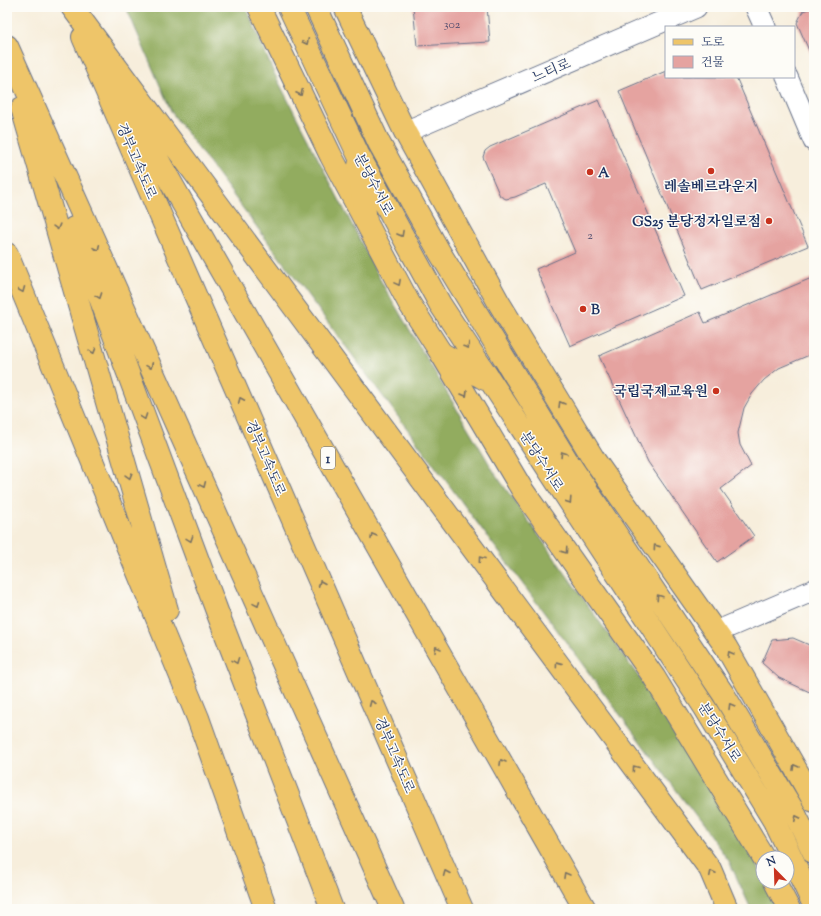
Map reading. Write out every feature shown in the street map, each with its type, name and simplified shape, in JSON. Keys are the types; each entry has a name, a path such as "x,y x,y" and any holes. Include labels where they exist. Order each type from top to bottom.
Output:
{"main road":[{"name":"경부고속도로","path":"71,7 462,909"},
{"name":"1","path":"71,7 585,909"},
{"path":"71,7 710,869 728,909"},
{"path":"258,7 331,156 409,303 441,353 523,492 654,677 759,850"},
{"name":"분당수서로","path":"289,7 358,154 440,304 705,708 774,821 814,905"},
{"name":"분당수서로","path":"316,7 379,143 440,253 566,459 724,695 794,812 814,852"},
{"path":"345,7 405,132 499,303 595,461 716,632 814,801"},
{"path":"7,46 393,909"},
{"path":"7,49 218,614 332,909"},
{"path":"7,55 198,718"},
{"path":"358,154 366,221"},
{"path":"7,254 198,718 266,909"},
{"path":"441,353 490,381"},
{"path":"780,890 789,909"}],"street":[{"name":"느티로","path":"405,132 696,7"},
{"path":"756,7 765,26"},
{"path":"787,78 814,141"},
{"path":"716,632 814,590"}],"green space":[{"path":"126,7 246,7 273,71 383,285 496,475 640,679 751,851 755,860 755,890 769,890 778,909 751,909 729,861 172,113"}],"building":[{"path":"413,7 487,7 490,42 417,46"},
{"path":"814,7 814,62 797,23 803,11"},
{"path":"665,71 665,78 736,78 808,246 702,290 619,91"},
{"path":"599,100 684,296 570,346 536,269 575,252 546,184 515,197 506,199 500,196 483,157 485,151 490,147"},
{"path":"814,277 814,336 812,337 814,353 779,368 764,380 752,394 744,408 738,433 740,445 751,466 721,489 754,536 717,562 648,462 599,356 700,312 705,323"},
{"path":"793,638 814,647 814,694 779,678 762,663 772,640"}],"place":[{"name":"레솔베르라운지","path":"711,171"},
{"name":"A","path":"590,172"},
{"name":"GS25 분당정자일로점","path":"769,221"},
{"name":"B","path":"583,309"},
{"name":"국립국제교육원","path":"716,391"}]}
